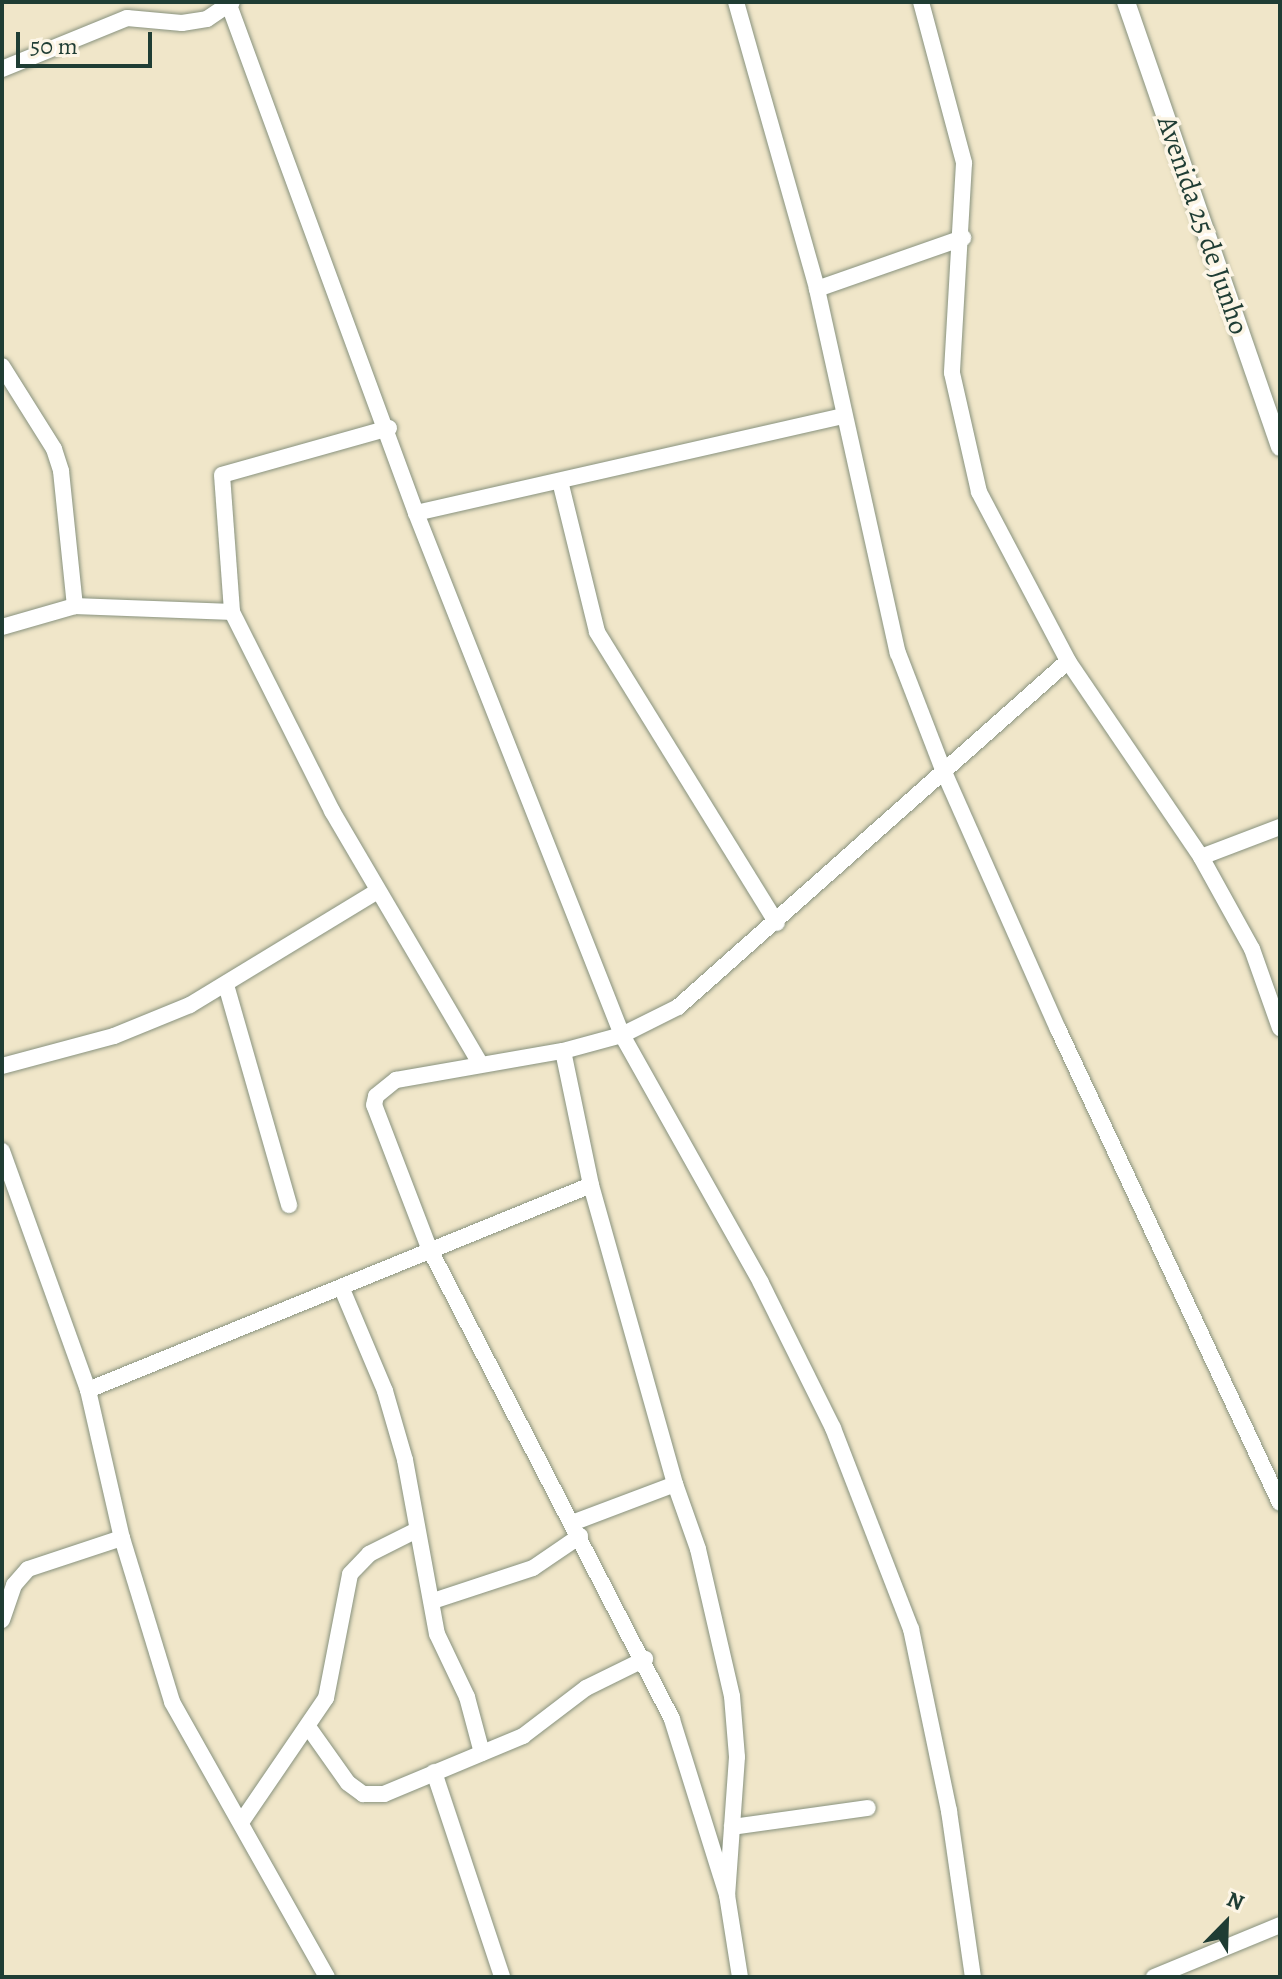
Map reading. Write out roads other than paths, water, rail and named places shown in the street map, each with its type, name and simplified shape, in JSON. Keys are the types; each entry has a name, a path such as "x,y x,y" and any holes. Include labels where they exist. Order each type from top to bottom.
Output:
{"street":[{"path":"736,2 817,289 898,653 944,772 1140,1209 1274,1476 1280,1503"},
{"path":"921,2 961,139 963,238 952,373 976,480 1068,661 1201,857 1252,949 1280,1028"},
{"name":"Avenida 25 de Junho","path":"1126,2 1280,447"},
{"path":"2,69 125,10 182,23 207,19 231,4 389,428 416,513 622,1035 761,1283 833,1428 911,1629 949,1811 973,1977"},
{"path":"817,289 963,238"},
{"path":"2,366 54,449 61,471 75,606"},
{"path":"416,513 844,416"},
{"path":"389,428 222,475 232,612 265,686 376,892 428,969 479,1062"},
{"path":"560,481 597,632 777,923"},
{"path":"2,627 75,606 232,612"},
{"path":"740,1977 727,1895 672,1719 645,1659 429,1248 374,1105 376,1096 396,1080 479,1062 563,1051 622,1035 678,1007 777,923 1068,661"},
{"path":"1201,857 1280,827"},
{"path":"2,1066 114,1036 226,985 287,942 376,892"},
{"path":"226,985 289,1205"},
{"path":"563,1051 591,1185 675,1484 698,1549 732,1696 737,1757 727,1895"},
{"path":"2,1151 88,1390 122,1538 172,1702 242,1821 327,1977"},
{"path":"88,1390 342,1289 429,1248 591,1185"},
{"path":"342,1289 385,1391 405,1460 415,1531 433,1601 438,1638 467,1697 482,1753"},
{"path":"433,1601 533,1568 576,1529 675,1484"},
{"path":"242,1821 309,1728 332,1683 350,1574 369,1554 415,1531"},
{"path":"2,1620 14,1585 28,1569 122,1538"},
{"path":"309,1728 348,1783 363,1794 384,1794 532,1731 586,1688 645,1659"},
{"path":"434,1772 502,1977"},
{"path":"732,1827 868,1808"},
{"path":"1154,1977 1280,1925"}]}
